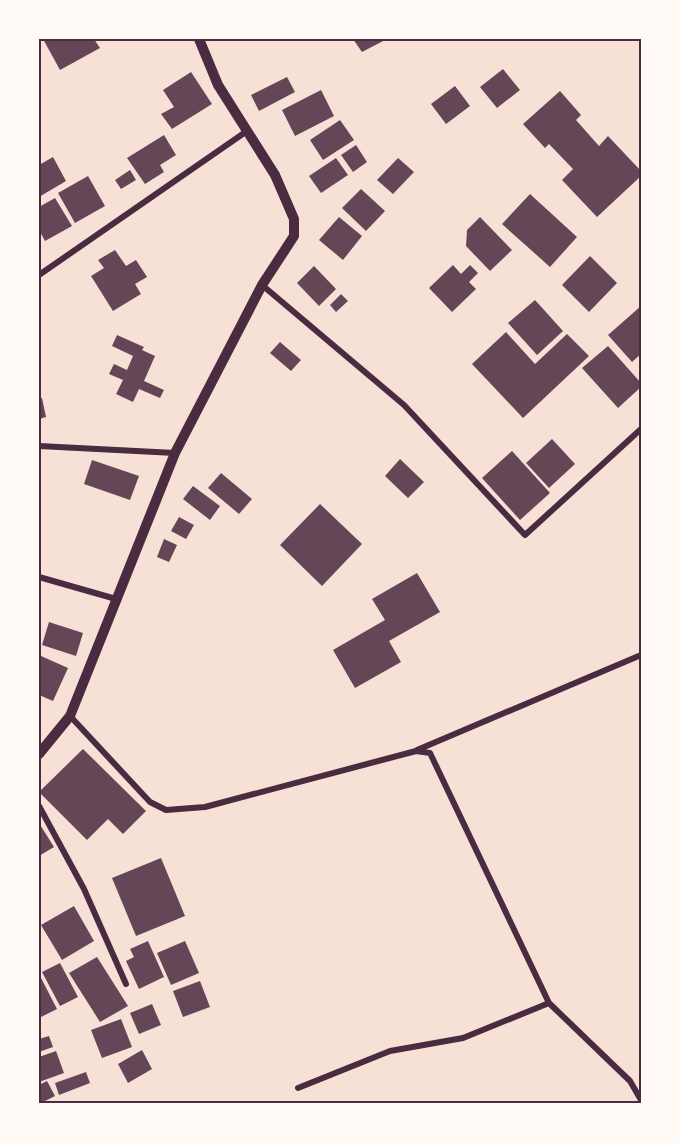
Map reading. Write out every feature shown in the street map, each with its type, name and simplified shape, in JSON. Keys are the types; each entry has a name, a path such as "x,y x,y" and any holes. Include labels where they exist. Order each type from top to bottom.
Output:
{"street":[{"path":"39,754 70,716 175,453 262,285 294,236 294,219 275,175 218,85 199,39"},
{"path":"39,275 247,131"},
{"path":"262,285 404,405 525,536 641,429"},
{"path":"39,446 175,453"},
{"path":"39,577 116,599"},
{"path":"70,716 150,802 166,810 204,807 416,751 641,655"},
{"path":"416,751 430,753 549,1003 630,1081 641,1100"},
{"path":"39,806 84,889 126,984"},
{"path":"298,1088 390,1051 463,1038 549,1003"}],"building":[{"path":"43,39 94,39 100,48 60,70"},
{"path":"353,39 387,39 362,52"},
{"path":"503,69 520,90 497,108 480,87"},
{"path":"191,72 212,104 172,129 161,114 174,107 163,90"},
{"path":"287,77 295,92 259,111 251,95"},
{"path":"455,86 470,106 446,124 431,104"},
{"path":"321,90 334,116 295,136 282,110"},
{"path":"560,91 581,115 576,120 599,146 608,136 641,171 641,176 597,217 562,180 573,169 549,144 545,148 523,124"},
{"path":"340,120 354,140 323,160 310,140"},
{"path":"164,135 176,155 160,165 164,172 145,184 127,158"},
{"path":"356,145 367,162 353,172 341,155"},
{"path":"53,157 66,181 39,197 39,165"},
{"path":"336,158 348,175 321,193 309,176"},
{"path":"398,158 414,172 393,194 377,180"},
{"path":"130,170 136,180 121,189 115,180"},
{"path":"88,176 105,206 75,223 58,193"},
{"path":"361,189 385,211 366,231 342,208"},
{"path":"530,194 577,237 550,267 502,224"},
{"path":"55,198 72,226 45,241 39,230 39,207"},
{"path":"339,217 362,236 343,260 319,240"},
{"path":"480,217 512,250 490,271 466,246 467,230"},
{"path":"115,250 126,266 136,260 147,277 135,284 141,294 113,311 91,276 104,268 98,260"},
{"path":"590,256 617,283 589,312 562,285"},
{"path":"453,265 461,274 470,265 478,273 469,282 476,289 452,312 429,288"},
{"path":"314,266 336,289 319,306 297,283"},
{"path":"341,294 348,301 336,312 330,305"},
{"path":"535,300 563,331 537,355 508,323"},
{"path":"641,306 641,354 632,362 608,335"},
{"path":"506,332 535,364 567,334 589,356 523,418 472,364"},
{"path":"117,335 144,347 142,350 155,356 144,381 164,390 160,398 139,389 133,402 116,394 123,380 109,374 114,364 127,370 133,356 112,346"},
{"path":"280,342 301,360 291,371 270,353"},
{"path":"608,346 641,383 641,387 618,408 582,368"},
{"path":"42,398 46,417 39,419 39,399"},
{"path":"552,439 575,464 549,488 526,463"},
{"path":"512,451 550,493 520,520 482,478"},
{"path":"400,459 424,482 408,498 385,476"},
{"path":"92,460 139,476 130,500 84,484"},
{"path":"221,473 252,499 239,514 208,488"},
{"path":"193,486 220,506 210,520 183,499"},
{"path":"320,504 362,544 322,586 280,545"},
{"path":"179,517 194,525 186,539 171,531"},
{"path":"164,539 177,545 169,562 157,557"},
{"path":"417,573 440,612 389,641 401,662 355,688 333,650 385,620 372,599"},
{"path":"49,622 83,633 76,656 42,645"},
{"path":"41,656 68,668 53,701 39,695"},
{"path":"83,749 146,811 123,834 108,819 87,840 39,792"},
{"path":"39,823 54,847 39,856"},
{"path":"161,858 185,916 136,936 112,878"},
{"path":"74,906 94,941 62,960 41,925"},
{"path":"148,941 164,977 139,989 126,961 134,957 130,949"},
{"path":"185,941 199,973 171,985 157,953"},
{"path":"97,957 128,1006 100,1022 69,973"},
{"path":"60,963 78,997 60,1006 42,972"},
{"path":"39,974 57,1009 39,1018"},
{"path":"200,981 210,1007 183,1017 173,991"},
{"path":"152,1004 161,1025 139,1034 130,1013"},
{"path":"121,1019 132,1047 102,1058 91,1030"},
{"path":"49,1036 53,1047 39,1052 39,1039"},
{"path":"142,1050 152,1069 128,1083 118,1064"},
{"path":"56,1051 64,1073 39,1082 39,1057"},
{"path":"86,1072 90,1083 59,1095 55,1083"},
{"path":"47,1081 55,1096 39,1104 39,1085"}]}
